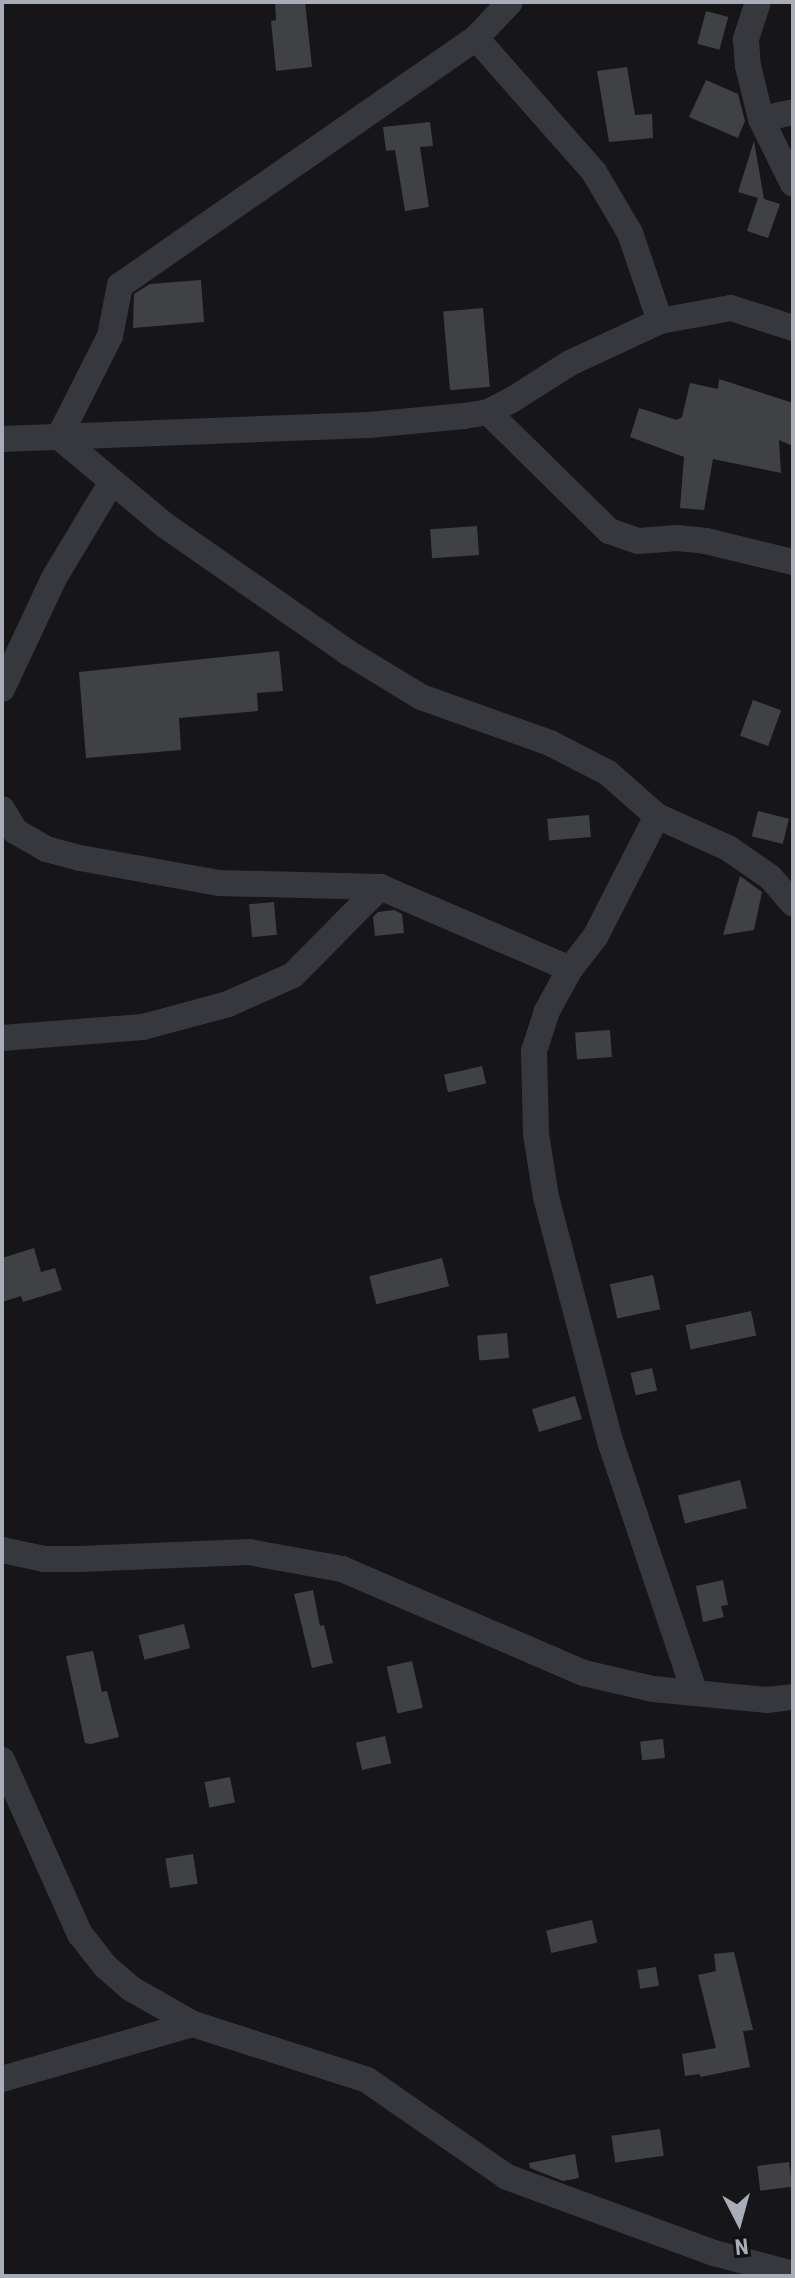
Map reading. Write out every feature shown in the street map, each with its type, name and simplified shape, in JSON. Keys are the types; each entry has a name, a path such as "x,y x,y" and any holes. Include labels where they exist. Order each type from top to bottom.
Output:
{"street":[{"path":"59,437 110,336 120,285 476,38 510,2"},
{"path":"758,2 746,40 748,66 761,119 793,184"},
{"path":"476,38 594,172 630,233 660,321"},
{"path":"761,119 793,112"},
{"path":"2,439 369,425 488,412 570,363 660,321 731,308 793,328"},
{"path":"488,412 609,531 638,541 678,538 706,541 793,562"},
{"path":"59,437 111,483 347,652 421,697 550,743 608,773 657,816 728,848 770,877 793,903"},
{"path":"2,689 54,578 111,483"},
{"path":"2,809 15,831 46,849 80,858 219,883 380,887 570,969"},
{"path":"657,816 595,937 570,969 547,1011 534,1051 536,1134 546,1197 610,1441 695,1693"},
{"path":"2,1038 143,1027 228,1004 293,975 380,887"},
{"path":"2,1550 44,1559 249,1552 342,1569 584,1673 653,1689 767,1700 793,1697"},
{"path":"2,1760 80,1934 105,1966 130,1988 193,2024 367,2080 507,2177 530,2187 714,2253 793,2274"},
{"path":"2,2079 193,2024"}],"building":[{"path":"275,2 305,2 312,67 276,71 271,21 276,20"},
{"path":"706,11 728,17 719,50 697,44"},
{"path":"627,67 635,115 652,114 653,138 609,142 597,71"},
{"path":"706,80 738,94 745,121 738,138 689,117"},
{"path":"430,122 433,146 420,147 429,207 405,211 395,150 386,151 383,127"},
{"path":"754,141 764,199 780,204 768,238 747,231 758,198 738,192"},
{"path":"201,280 204,322 133,328 134,294 150,284"},
{"path":"483,308 490,387 450,390 443,311"},
{"path":"719,379 793,403 793,446 779,440 781,473 713,459 704,510 680,508 684,457 630,437 639,408 677,420 682,417 690,383 718,389"},
{"path":"477,526 479,555 432,558 430,529"},
{"path":"279,651 283,691 257,693 258,711 179,718 181,750 86,758 79,672"},
{"path":"753,700 781,710 768,746 740,736"},
{"path":"758,811 789,819 783,844 752,836"},
{"path":"589,815 591,837 549,841 547,819"},
{"path":"740,876 762,892 754,930 723,935"},
{"path":"274,902 277,935 252,937 249,904"},
{"path":"394,910 402,914 404,933 375,936 373,917 378,912"},
{"path":"610,1030 612,1057 577,1059 575,1032"},
{"path":"482,1066 486,1084 448,1092 444,1075"},
{"path":"34,1248 41,1272 55,1268 62,1290 23,1302 21,1296 2,1302 2,1258"},
{"path":"442,1258 449,1286 376,1304 369,1276"},
{"path":"653,1275 660,1309 617,1318 610,1284"},
{"path":"751,1311 756,1335 691,1349 685,1325"},
{"path":"507,1333 509,1358 479,1361 477,1336"},
{"path":"652,1368 657,1390 636,1395 631,1373"},
{"path":"575,1396 582,1419 539,1432 532,1409"},
{"path":"740,1480 747,1508 685,1524 678,1495"},
{"path":"723,1580 728,1605 721,1606 724,1617 703,1622 696,1586"},
{"path":"313,1590 320,1626 324,1625 333,1663 312,1668 294,1594"},
{"path":"184,1624 190,1648 144,1660 138,1635"},
{"path":"93,1651 102,1692 107,1691 119,1737 91,1744 85,1743 66,1656"},
{"path":"412,1661 423,1708 397,1714 387,1667"},
{"path":"385,1736 391,1763 362,1770 356,1743"},
{"path":"663,1739 665,1758 642,1760 640,1741"},
{"path":"230,1777 235,1803 209,1807 204,1782"},
{"path":"193,1854 198,1884 170,1888 165,1858"},
{"path":"592,1920 597,1942 551,1953 546,1931"},
{"path":"734,1952 753,2030 743,2031 750,2067 700,2077 700,2074 685,2076 682,2054 716,2048 698,1975 716,1971 714,1954"},
{"path":"656,1967 659,1986 640,1989 637,1970"},
{"path":"660,2129 664,2156 615,2163 611,2136"},
{"path":"575,2154 579,2178 563,2181 530,2168 529,2163"},
{"path":"789,2162 792,2187 760,2191 757,2166"}]}
